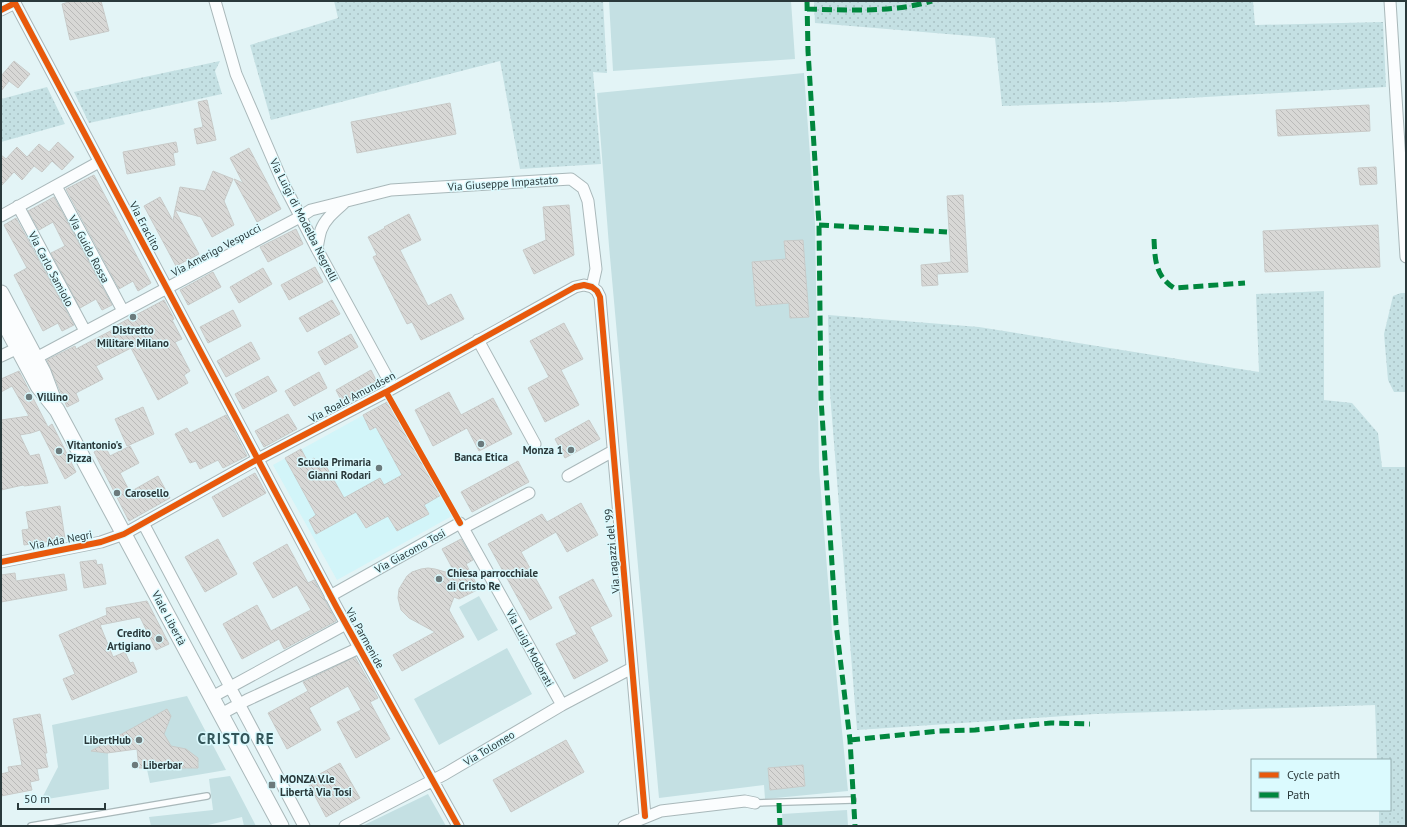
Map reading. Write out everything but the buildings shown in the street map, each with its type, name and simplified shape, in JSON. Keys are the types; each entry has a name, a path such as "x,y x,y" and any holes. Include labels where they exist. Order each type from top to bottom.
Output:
{"main road":[{"name":"Viale Libertà","path":"1,293 36,358 50,388 57,410"},
{"name":"Viale Libertà","path":"1,317 38,386 57,410 282,826"}],"street":[{"name":"Via Luigi di Modelba Negrelli","path":"216,1 236,74 282,183 392,388"},
{"path":"1390,1 1406,257"},
{"name":"Via Eraclito","path":"1,10 15,3 258,459"},
{"path":"1,216 99,162"},
{"name":"Via Giuseppe Impastato","path":"300,217 311,210 391,190 571,179 583,188 588,201 596,269 592,287"},
{"name":"Via Guido Rossa","path":"56,186 123,311"},
{"name":"Via Giuseppe Impastato","path":"317,249 321,231 326,221 333,212 345,202"},
{"name":"Via Carlo Samiolo","path":"18,206 85,332"},
{"name":"Via Amerigo Vespucci","path":"36,358 300,217"},
{"name":"Via Roald Amundsen","path":"124,534 258,459 392,388 575,287 584,285 592,287"},
{"name":"Via ragazzi del '99","path":"592,287 597,291 600,297 645,816"},
{"path":"478,340 536,444"},
{"path":"1,356 18,348"},
{"path":"568,476 613,451"},
{"name":"Via Parmenide","path":"258,459 330,596 458,826"},
{"name":"Via Giacomo Tosi","path":"330,596 460,523 463,528 529,492"},
{"name":"Viale Libertà","path":"143,523 304,826"},
{"name":"Via Luigi Modorati","path":"463,528 562,705"},
{"name":"Via Ada Negri","path":"1,562 101,542 124,534"},
{"path":"212,697 346,624"},
{"path":"221,714 239,704 359,648"},
{"name":"Via Tolomeo","path":"346,826 432,780 562,705 632,668"},
{"path":"624,826 645,816 662,811 745,801 755,803"}],"lane":[{"path":"31,826 207,796"},
{"path":"755,803 853,800"}],"shaded area":[{"path":"334,1 603,1 607,73 593,72 601,164 520,169 500,61 271,120 250,45 338,18"},
{"path":"609,1 791,1 795,59 613,71"},
{"path":"814,1 1253,1 1255,25 1383,22 1386,87 1117,102 1002,106 995,38 815,23"},
{"path":"220,61 215,71 222,94 89,123 74,92"},
{"path":"804,73 815,223 819,468 832,631 848,791 765,799 764,785 659,798 609,246 597,93"},
{"path":"47,87 65,124 1,142 1,99"},
{"path":"1324,291 1324,400 1352,403 1378,433 1382,467 1406,467 1406,826 1379,826 1379,811 1391,811 1391,759 1377,759 1375,705 1095,714 857,730 830,393 828,315 979,327 1259,372 1256,294"},
{"path":"1406,293 1406,392 1394,392 1388,380 1384,334 1393,296"},
{"name":"Scuola Primaria Gianni Rodari","path":"389,401 452,516 337,580 273,465"},
{"path":"479,596 498,630 478,641 459,607"},
{"path":"507,648 532,694 439,745 414,699"},
{"path":"187,696 226,770 150,783 142,747 108,753 109,789 41,800 58,767 52,725"},
{"path":"230,776 256,826 244,826 242,817 204,826 151,826 149,817 213,810 209,779"},
{"path":"428,794 446,826 362,826"},
{"path":"847,810 848,826 783,826 782,814"}],"marked path":[{"path":"807,1 808,51 819,225 821,399 836,624 850,740 855,826"},
{"path":"807,9 886,9 917,5 932,1"},
{"path":"819,225 947,232"},
{"path":"1154,239 1157,266 1163,278 1174,288 1245,283"},
{"path":"850,740 939,731 975,730 1051,723 1090,724"},
{"path":"779,803 780,826"}],"cycle path":[{"path":"1,10 15,3 337,608 458,826"},
{"path":"1,562 101,542 124,534 258,459 386,392 575,287 584,285 592,287 597,291 600,297 645,816"},
{"path":"386,392 460,523"}],"place":[{"name":"Distretto Militare Milano","path":"133,317"},
{"name":"Villino","path":"29,397"},
{"name":"Banca Etica","path":"481,444"},
{"name":"Monza 1","path":"571,450"},
{"name":"Vitantonio's Pizza","path":"59,451"},
{"name":"Scuola Primaria Gianni Rodari","path":"379,468"},
{"name":"Carosello","path":"117,493"},
{"name":"Chiesa parrocchiale di Cristo Re","path":"439,579"},
{"name":"Credito Artigiano","path":"159,639"},
{"name":"LibertHub","path":"139,740"},
{"name":"Liberbar","path":"135,765"},
{"name":"MONZA V.le Libertà Via Tosi","path":"272,785"}],"district":[{"name":"CRISTO RE","path":"236,738"}]}
